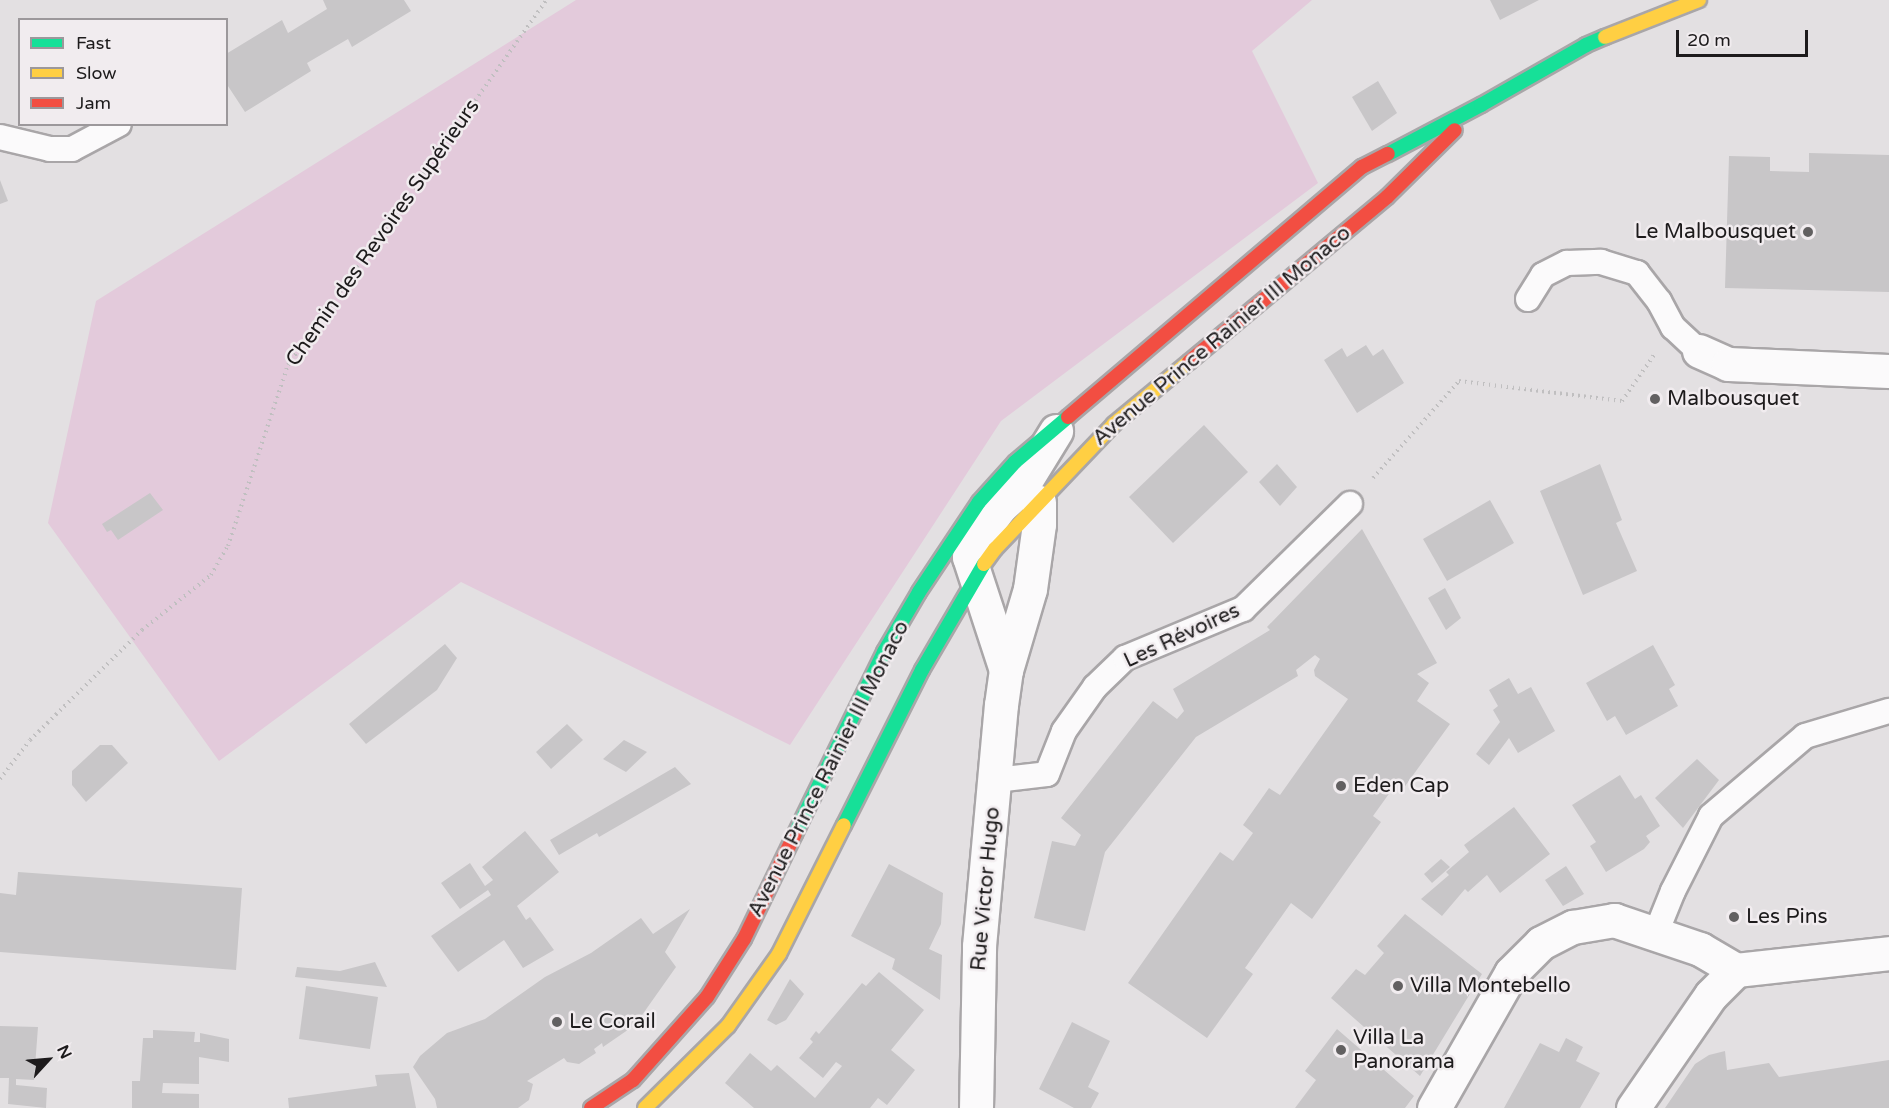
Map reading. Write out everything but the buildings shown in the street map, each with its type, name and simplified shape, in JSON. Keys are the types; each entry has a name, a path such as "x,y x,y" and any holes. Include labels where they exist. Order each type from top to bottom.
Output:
{"main road":[{"name":"Avenue Prince Rainier III Monaco","path":"645,1108 728,1026 728,997 744,939 884,652 979,502 1015,462 1362,167 1481,105 1586,45 1699,0"},
{"name":"Avenue Prince Rainier III Monaco","path":"591,1108 633,1080 779,954 973,564 1039,502 1114,424 1387,197 1481,105"},
{"path":"920,592 938,585"}],"street":[{"path":"1699,351 1728,364 1889,371"},
{"name":"Avenue Prince Rainier III Monaco","path":"973,564 972,545 1000,507 1021,488 1061,423"},
{"name":"Rue Victor Hugo","path":"976,1108 979,946 1006,670 1030,589 1039,524 1039,502"},
{"name":"Rue Victor Hugo","path":"973,564 1006,670"},
{"path":"973,564 1030,589"},
{"path":"1434,1108 1511,973 1541,942 1573,927 1614,920 1701,950 1736,970 1889,953"},
{"path":"1633,1108 1711,995 1736,970"}],"lane":[{"path":"0,137 50,149 72,149 115,126"},
{"path":"1528,299 1543,275 1568,263 1601,262 1637,273 1659,301 1673,327 1699,351"},
{"name":"Les Révoires","path":"996,780 1047,774 1064,731 1095,687 1125,658 1243,609 1350,504"},
{"path":"1656,933 1673,891 1712,816 1805,736 1889,711"}],"path":[{"name":"Chemin des Revoires Supérieurs","path":"0,779 30,740 142,630 211,574 228,546 288,365 546,0"},
{"path":"1350,504 1459,381 1622,401 1673,327"}],"shaded area":[{"path":"576,0 1312,0 1252,51 1318,183 1001,421 790,745 461,582 219,761 48,523 96,301"}],"traffic: fast":[{"path":"1388,154 1481,105 1586,45 1605,37"},
{"path":"795,834 884,652 919,592 979,502 1015,462 1068,417"},
{"path":"844,825 922,670 984,564"}],"traffic: slow":[{"path":"1605,37 1699,0"},
{"path":"984,564 995,549 1114,424 1189,362"},
{"path":"645,1108 728,1026 779,954 844,825"}],"traffic: jam":[{"path":"1189,362 1387,197 1455,130"},
{"path":"1068,417 1362,167 1388,154"},
{"path":"591,1108 633,1080 707,997 744,939 795,834"}],"place":[{"name":"Le Malbousquet","path":"1808,232"},
{"name":"Malbousquet","path":"1655,399"},
{"name":"Eden Cap","path":"1341,786"},
{"name":"Les Pins","path":"1734,917"},
{"name":"Villa Montebello","path":"1398,986"},
{"name":"Le Corail","path":"557,1022"},
{"name":"Villa La Panorama","path":"1341,1050"}]}
